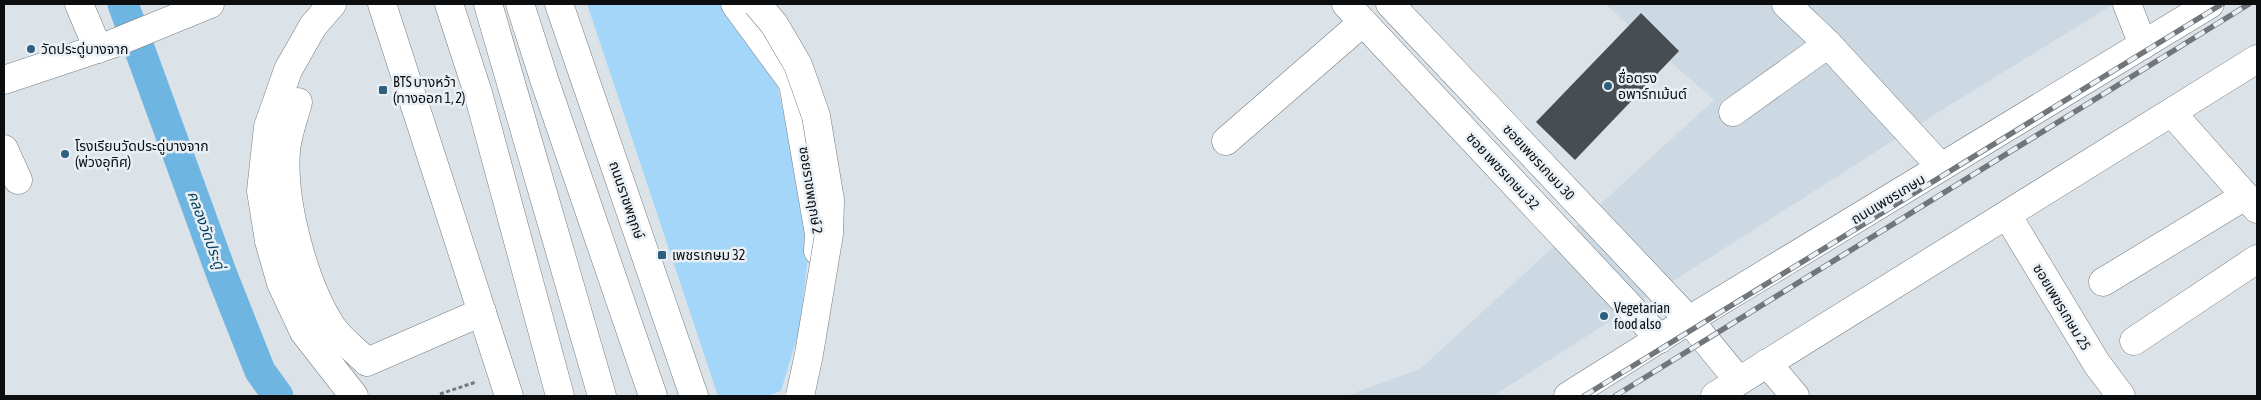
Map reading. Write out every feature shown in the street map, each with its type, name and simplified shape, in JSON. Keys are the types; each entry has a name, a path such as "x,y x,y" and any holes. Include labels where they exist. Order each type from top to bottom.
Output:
{"main road":[{"path":"79,4 105,46"},
{"path":"4,80 105,46 210,4"},
{"path":"332,4 313,26 288,70 268,127 261,190 269,241 281,283 304,332 353,393"},
{"path":"382,4 509,396"},
{"path":"449,4 478,93 560,396"},
{"path":"488,4 602,396"},
{"path":"520,4 653,396"},
{"path":"542,4 591,211"},
{"name":"ถนนราชพฤกษ์","path":"559,4 694,396"},
{"name":"ซอยราชพฤกษ์ 2","path":"735,4 793,83 820,234 810,396"},
{"path":"757,4 774,24 798,65 816,116 830,200 828,234 809,354 800,396"},
{"name":"ซอยเพชรเกษม 30","path":"1390,4 1689,320 1739,381"},
{"path":"1786,4 1828,44 1941,166"},
{"path":"2127,4 2143,45"},
{"name":"ถนนเพชรเกษม","path":"1568,396 1941,166 2210,4"},
{"path":"1226,141 1355,13"},
{"name":"ซอย เพชรเกษม 32","path":"1355,13 1660,339"},
{"path":"1733,112 1828,44"},
{"path":"1715,396 2257,60"},
{"path":"298,102 286,148 285,180 293,224 305,271 332,328 368,362 482,312"},
{"path":"2103,282 2251,202 2172,113"},
{"path":"4,149 18,180"},
{"name":"ซอยเพชรเกษม 25","path":"2007,216 2097,364 2121,396"},
{"path":"2134,341 2257,259"},
{"path":"1767,364 1795,396"}],"path":[{"path":"440,394 474,384 482,379"}],"shaded area":[{"path":"587,4 729,4 776,79 811,233 799,331 781,391 767,396 718,396"},
{"path":"1605,4 2114,4 1924,121 1493,396 1345,396 1420,369 1714,100"}],"building":[{"name":"ซื่อตรง อพาร์ทเม้นต์","path":"1641,13 1679,51 1575,160 1536,122"}],"waterway":[{"name":"คลองวัดประดู่","path":"123,4 222,275 260,371 278,396"}],"railway":[{"path":"1584,396 2222,4"},
{"path":"1615,396 2249,4"}],"place":[{"name":"วัดประดู่บางจาก","path":"31,49"},
{"name":"ซื่อตรง อพาร์ทเม้นต์","path":"1608,86"},
{"name":"BTS บางหว้า (ทางออก 1, 2)","path":"383,90"},
{"name":"โรงเรียนวัดประดู่บางจาก (พ่วงอุทิศ)","path":"65,154"},
{"name":"เพชรเกษม 32","path":"662,255"},
{"name":"Vegetarian food also","path":"1604,316"}]}
